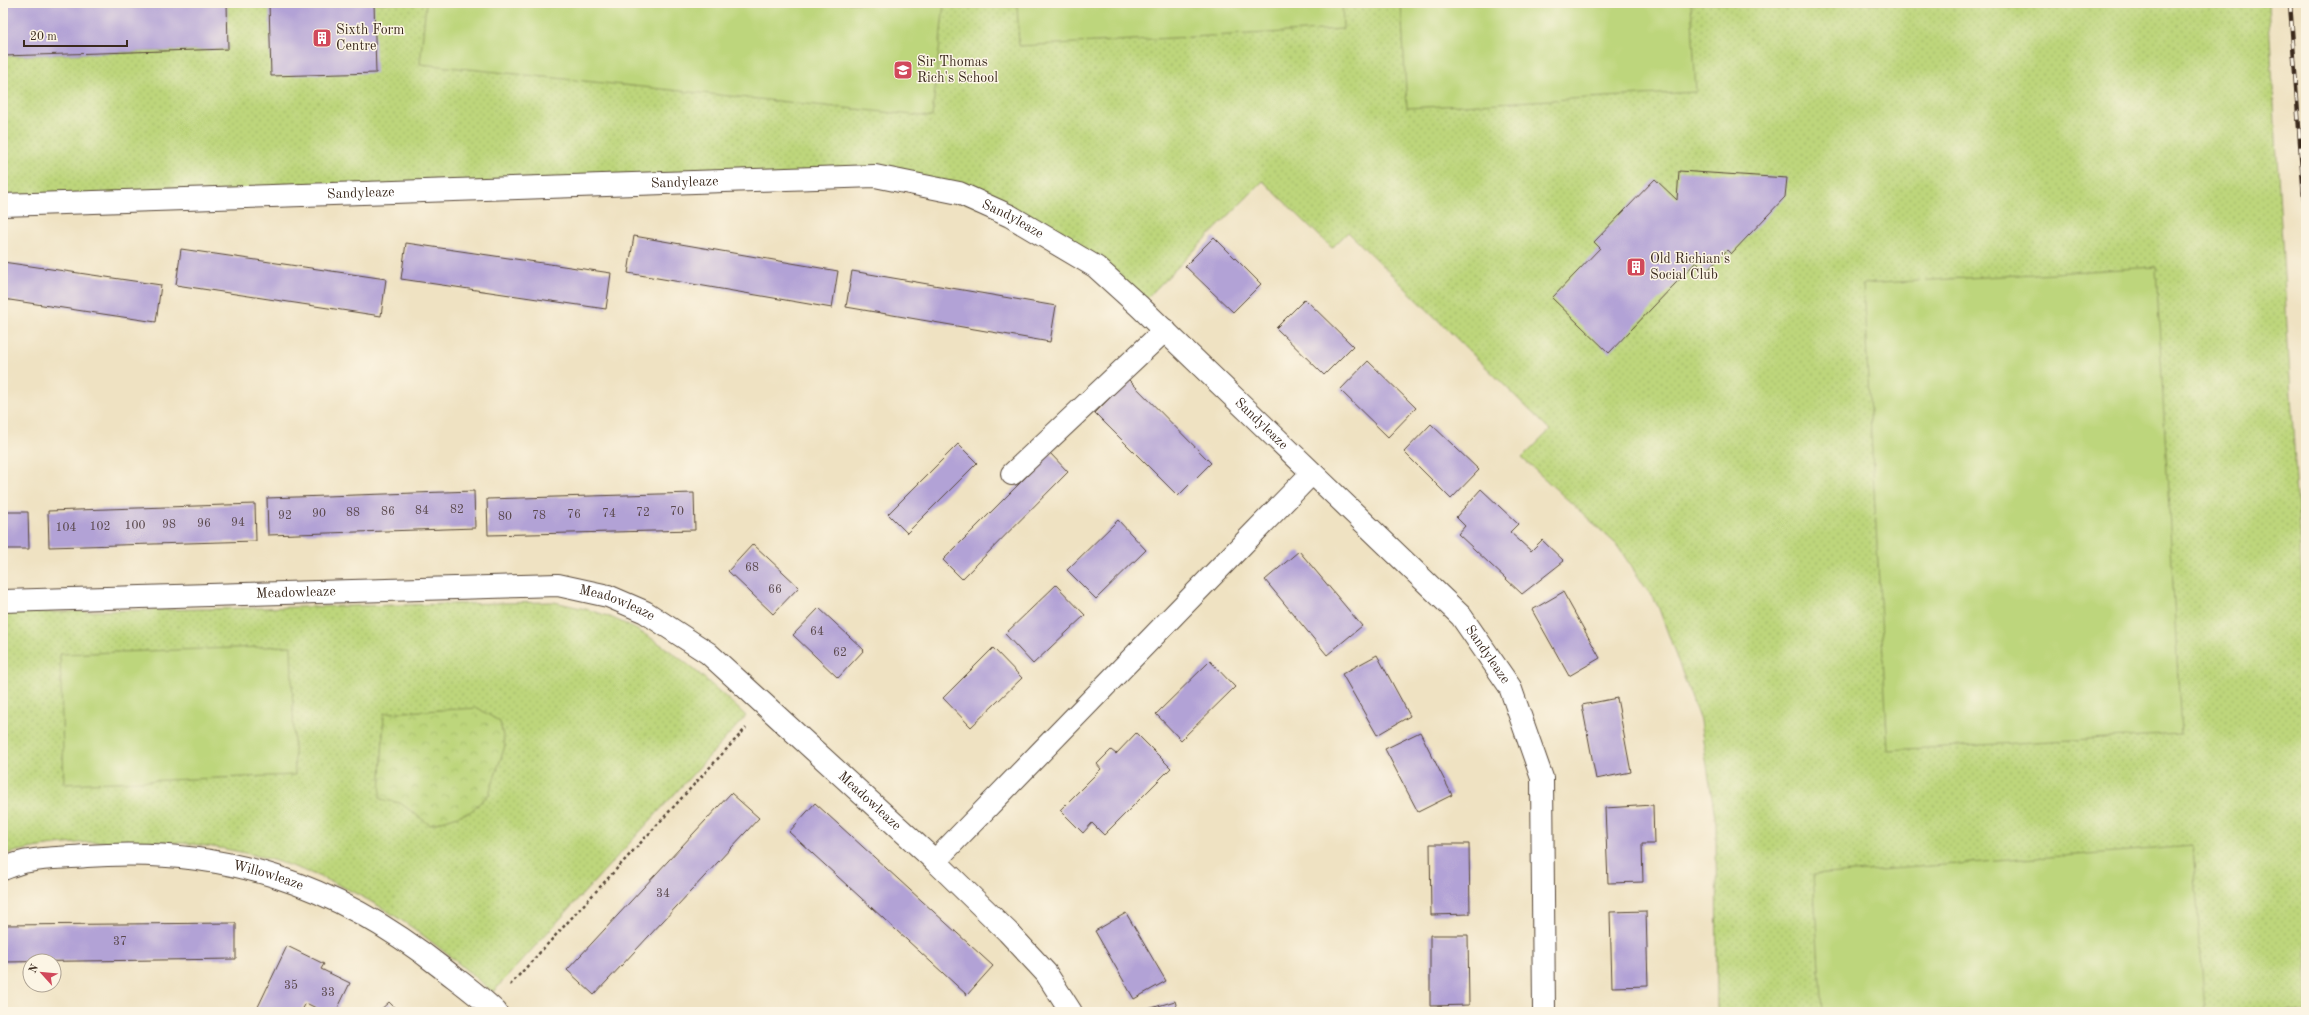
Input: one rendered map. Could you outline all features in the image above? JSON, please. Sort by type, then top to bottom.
[{"type":"street","name":"Sandyleaze","points":[[3,205],[875,176],[959,193],[1010,216],[1096,267],[1165,330],[1460,616],[1510,687],[1542,778],[1544,1012]]},
{"type":"street","points":[[1012,474],[1165,330]]},
{"type":"street","points":[[935,860],[1312,473]]},
{"type":"street","name":"Meadowleaze","points":[[3,601],[558,585],[608,596],[645,612],[708,653],[766,705],[935,860],[1008,932],[1046,973],[1071,1012]]},
{"type":"street","name":"Willowleaze","points":[[3,869],[28,861],[160,854],[229,863],[284,878],[350,906],[411,943],[494,1009]]},
{"type":"path","points":[[494,1009],[766,705]]},
{"type":"green space","points":[[227,3],[2268,3],[2306,650],[2306,1012],[1717,1012],[1716,823],[1700,721],[1658,606],[1616,544],[1522,458],[1550,430],[1348,232],[1332,248],[1263,181],[1139,306],[1010,216],[875,176],[3,205],[3,56],[228,49]]},
{"type":"green space","points":[[426,3],[944,3],[932,117],[420,64]]},
{"type":"green space","points":[[1017,3],[1342,3],[1343,29],[1019,46]]},
{"type":"green space","points":[[1401,3],[1691,3],[1696,92],[1407,108]]},
{"type":"green space","points":[[2156,267],[2181,734],[1888,750],[1863,284]]},
{"type":"green space","points":[[554,602],[605,615],[644,634],[680,658],[714,686],[746,716],[493,992],[420,933],[386,910],[351,891],[315,875],[278,862],[241,852],[202,845],[163,842],[122,841],[77,843],[32,848],[3,855],[3,613]]},
{"type":"green space","points":[[291,646],[295,775],[64,784],[60,654]]},
{"type":"green space","points":[[478,708],[500,722],[505,746],[489,794],[470,812],[430,825],[400,803],[380,799],[384,713]]},
{"type":"green space","points":[[2193,846],[2205,1012],[1822,1012],[1813,875]]},
{"type":"building","points":[[3,3],[227,3],[228,49],[3,56]]},
{"type":"building","name":"Sixth Form Centre","points":[[269,3],[374,3],[376,73],[271,76]]},
{"type":"building","name":"Old Richian's Social Club","points":[[1679,171],[1787,178],[1785,197],[1731,254],[1727,250],[1706,272],[1696,262],[1609,353],[1552,298],[1600,248],[1594,242],[1655,179],[1677,200]]},
{"type":"building","points":[[634,236],[838,271],[832,308],[628,273]]},
{"type":"building","points":[[1214,237],[1261,284],[1233,312],[1185,266]]},
{"type":"building","points":[[406,243],[611,273],[606,309],[401,279]]},
{"type":"building","points":[[181,249],[386,279],[381,316],[176,285]]},
{"type":"building","points":[[3,262],[161,285],[156,322],[3,299]]},
{"type":"building","points":[[852,271],[1056,306],[1050,342],[846,307]]},
{"type":"building","points":[[1305,299],[1353,346],[1324,375],[1276,328]]},
{"type":"building","points":[[1368,361],[1416,408],[1388,437],[1340,390]]},
{"type":"building","points":[[1128,379],[1211,463],[1178,496],[1095,413]]},
{"type":"building","points":[[1431,424],[1479,470],[1451,499],[1404,452]]},
{"type":"building","points":[[958,444],[977,463],[907,533],[888,514]]},
{"type":"building","points":[[1050,453],[1068,472],[962,579],[943,560]]},
{"type":"building","points":[[1481,489],[1518,524],[1510,532],[1531,551],[1542,540],[1564,561],[1522,594],[1458,534],[1465,526],[1456,517]]},
{"type":"building","points":[[474,491],[475,528],[268,535],[267,498]]},
{"type":"building","points":[[694,493],[695,530],[488,535],[487,499]]},
{"type":"building","points":[[255,504],[256,541],[49,547],[48,511]]},
{"type":"building","points":[[3,512],[28,512],[29,549],[3,549]]},
{"type":"building","points":[[1118,520],[1146,550],[1096,599],[1067,570]]},
{"type":"building","points":[[753,544],[799,587],[773,614],[728,571]]},
{"type":"building","points":[[1299,551],[1362,626],[1327,655],[1265,580]]},
{"type":"building","points":[[1056,585],[1085,615],[1033,664],[1005,634]]},
{"type":"building","points":[[1563,592],[1600,658],[1569,676],[1532,610]]},
{"type":"building","points":[[819,608],[864,650],[838,678],[793,635]]},
{"type":"building","points":[[993,648],[1022,678],[971,727],[943,698]]},
{"type":"building","points":[[1377,655],[1410,716],[1377,735],[1342,674]]},
{"type":"building","points":[[1210,661],[1235,687],[1181,740],[1156,714]]},
{"type":"building","points":[[1617,698],[1631,772],[1596,779],[1582,705]]},
{"type":"building","points":[[1420,732],[1452,795],[1418,812],[1385,749]]},
{"type":"building","points":[[1136,733],[1171,768],[1104,835],[1092,823],[1083,833],[1060,810],[1101,769],[1097,764],[1111,750],[1116,754]]},
{"type":"building","points":[[731,793],[759,818],[594,995],[567,970]]},
{"type":"building","points":[[815,803],[993,966],[967,995],[789,832]]},
{"type":"building","points":[[1653,805],[1654,844],[1642,844],[1643,882],[1608,883],[1605,808]]},
{"type":"building","points":[[1430,844],[1469,844],[1470,914],[1431,915]]},
{"type":"building","points":[[1646,911],[1648,986],[1612,987],[1610,912]]},
{"type":"building","points":[[1126,913],[1166,981],[1134,999],[1095,931]]},
{"type":"building","points":[[236,923],[236,959],[62,961],[62,953],[22,953],[22,962],[3,962],[3,925]]},
{"type":"building","points":[[1430,935],[1468,935],[1469,1005],[1430,1006]]},
{"type":"building","points":[[287,946],[324,964],[321,969],[350,983],[336,1012],[324,1012],[306,1003],[301,1012],[263,1012],[257,1009]]},
{"type":"building","points":[[1175,1001],[1178,1012],[1138,1012]]},
{"type":"building","points":[[389,1002],[399,1012],[378,1012]]},
{"type":"railway","points":[[2290,3],[2306,225]]},
{"type":"place","name":"Sixth Form Centre","points":[[322,38]]},
{"type":"place","name":"Sir Thomas Rich's School","points":[[903,70]]},
{"type":"place","name":"Old Richian's Social Club","points":[[1636,267]]}]
